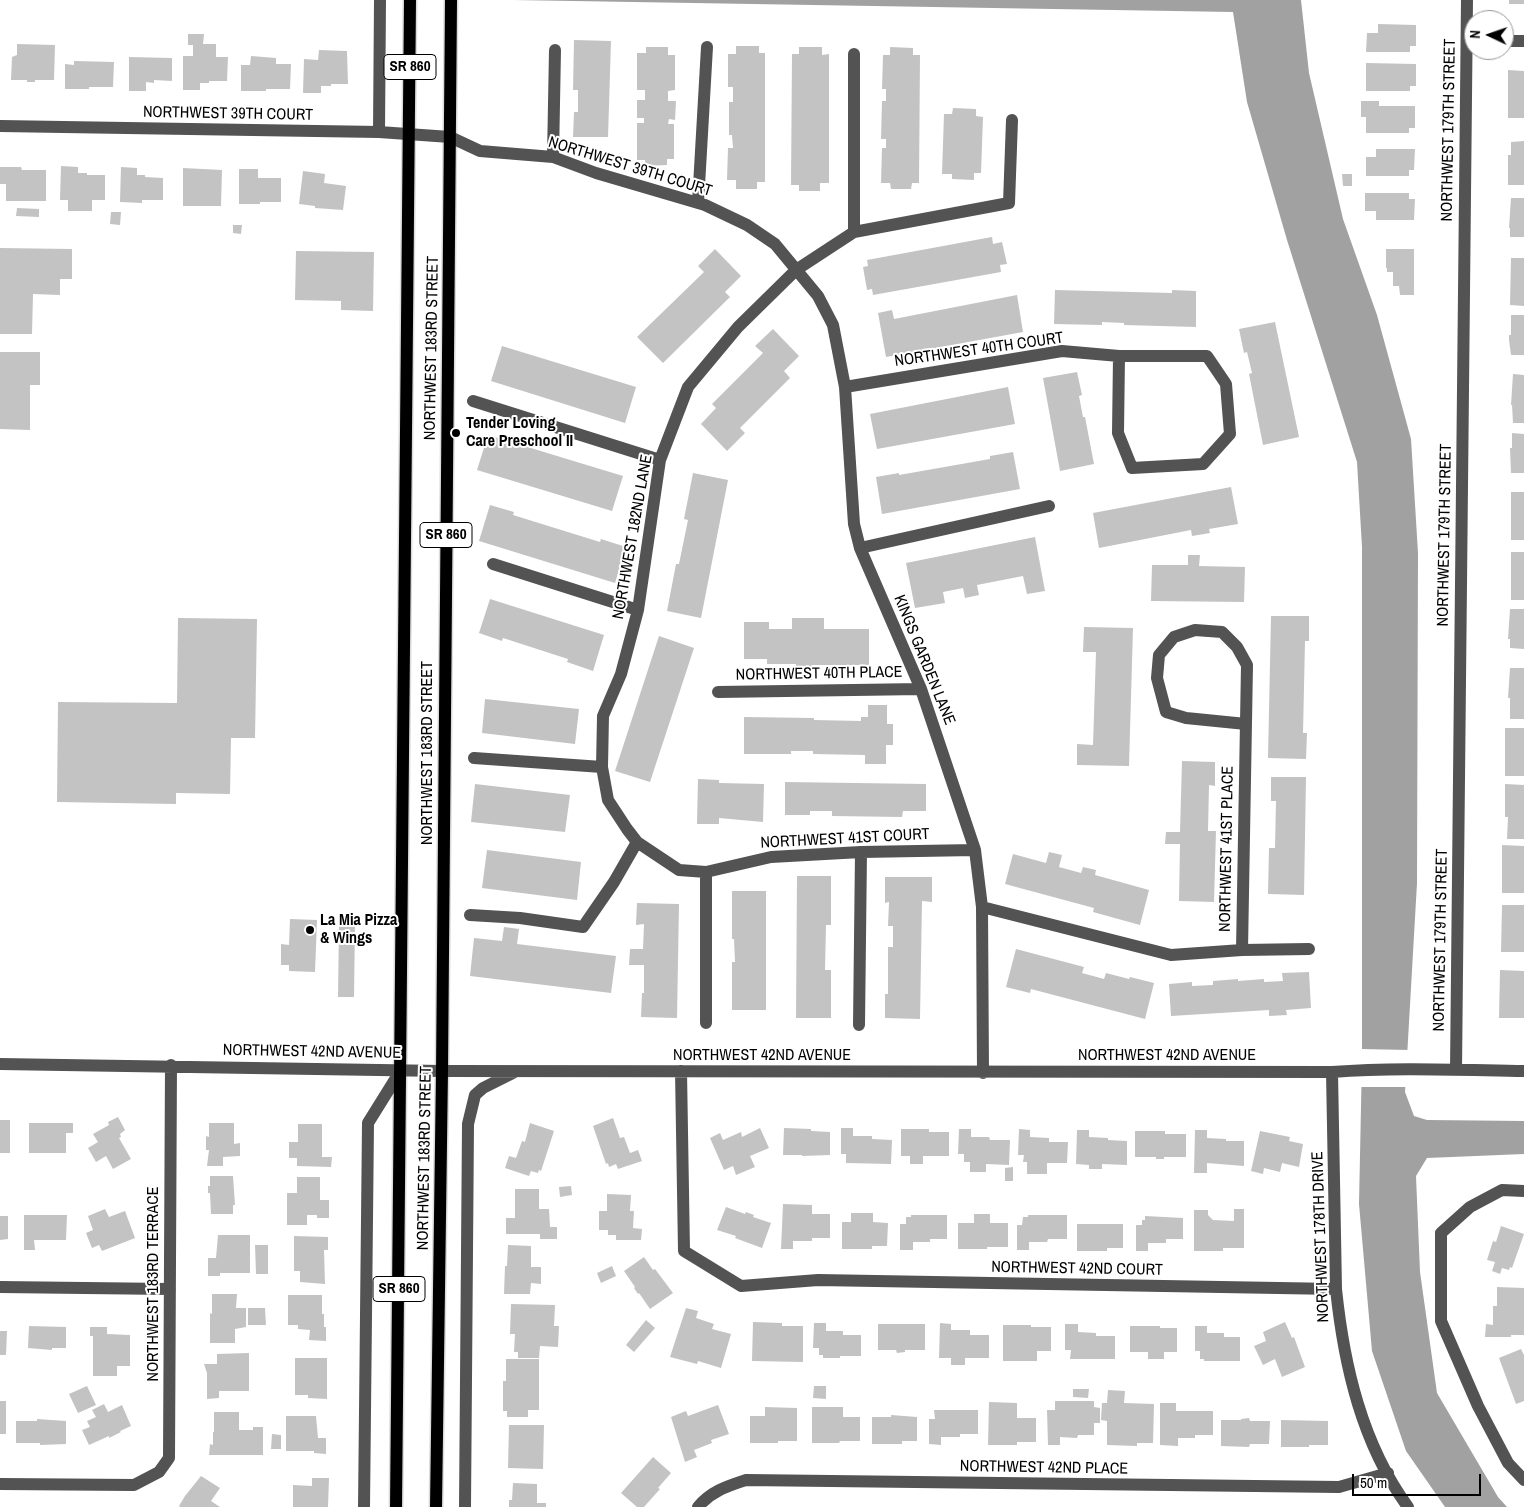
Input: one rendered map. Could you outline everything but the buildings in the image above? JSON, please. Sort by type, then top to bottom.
[{"type":"main road","name":"NORTHWEST 183RD STREET","points":[[396,1507],[410,0]]},
{"type":"main road","name":"NORTHWEST 183RD STREET","points":[[436,1507],[442,1070],[451,0]]},
{"type":"street","points":[[379,132],[380,0]]},
{"type":"street","points":[[698,203],[707,47]]},
{"type":"street","points":[[553,157],[555,50]]},
{"type":"street","points":[[854,54],[854,232]]},
{"type":"street","name":"NORTHWEST 179TH STREET","points":[[1456,1070],[1470,60]]},
{"type":"street","points":[[796,270],[854,232],[1009,203],[1012,120]]},
{"type":"street","name":"NORTHWEST 39TH COURT","points":[[0,126],[379,132],[450,137],[480,151],[553,157],[706,205],[747,225],[775,244],[796,270]]},
{"type":"street","name":"KINGS GARDEN LANE","points":[[796,270],[818,296],[833,325],[845,387],[854,524],[860,548],[921,689],[975,850],[982,907],[983,1073]]},
{"type":"street","name":"NORTHWEST 182ND LANE","points":[[637,842],[626,829],[608,800],[602,767],[603,716],[621,674],[638,610],[660,460],[688,387],[738,327],[796,270]]},
{"type":"street","name":"NORTHWEST 40TH COURT","points":[[845,387],[1062,351],[1119,356],[1207,356],[1226,384],[1230,434],[1203,464],[1132,468],[1118,433],[1119,356]]},
{"type":"street","points":[[473,401],[660,460]]},
{"type":"street","points":[[860,548],[1049,506]]},
{"type":"street","points":[[492,564],[638,610]]},
{"type":"street","name":"NORTHWEST 41ST PLACE","points":[[982,907],[1171,955],[1242,950],[1246,724],[1247,665],[1238,647],[1222,632],[1195,630],[1174,636],[1160,655],[1157,678],[1166,712],[1186,718],[1246,724]]},
{"type":"street","name":"NORTHWEST 40TH PLACE","points":[[718,692],[921,689]]},
{"type":"street","points":[[474,758],[602,767]]},
{"type":"street","points":[[470,915],[520,918],[583,927],[614,882],[637,842]]},
{"type":"street","name":"NORTHWEST 41ST COURT","points":[[637,842],[679,870],[706,872],[771,857],[861,852],[975,850]]},
{"type":"street","points":[[859,1025],[861,852]]},
{"type":"street","points":[[706,872],[706,1023]]},
{"type":"street","points":[[1242,950],[1309,949]]},
{"type":"street","name":"NORTHWEST 42ND AVENUE","points":[[0,1064],[681,1072],[1524,1071]]},
{"type":"street","name":"NORTHWEST 183RD TERRACE","points":[[0,1484],[134,1485],[159,1472],[169,1458],[171,1065]]},
{"type":"street","points":[[364,1507],[368,1123],[401,1070]]},
{"type":"street","points":[[465,1507],[468,1124],[475,1095],[483,1088],[518,1071]]},
{"type":"street","name":"NORTHWEST 42ND COURT","points":[[681,1072],[684,1251],[740,1286],[818,1280],[1336,1290]]},
{"type":"street","name":"NORTHWEST 178TH DRIVE","points":[[1332,1072],[1336,1290],[1347,1368],[1368,1432],[1398,1492],[1408,1507]]},
{"type":"street","points":[[1524,1191],[1502,1190],[1470,1207],[1441,1233],[1441,1321],[1478,1406],[1508,1463],[1524,1480]]},
{"type":"street","points":[[0,1287],[170,1290]]},
{"type":"street","name":"NORTHWEST 42ND PLACE","points":[[701,1504],[721,1488],[746,1480],[1339,1487],[1388,1473]]},
{"type":"shaded area","points":[[513,0],[1301,0],[1309,73],[1343,219],[1377,315],[1411,439],[1418,553],[1417,883],[1405,1092],[1414,1116],[1427,1120],[1524,1121],[1524,1154],[1427,1158],[1416,1176],[1420,1272],[1437,1393],[1498,1497],[1507,1507],[1445,1507],[1406,1451],[1372,1351],[1359,1204],[1362,1058],[1362,547],[1357,462],[1287,240],[1247,102],[1233,12]]},
{"type":"pier","points":[[1360,1049],[1410,1050],[1408,1087],[1359,1087]]},
{"type":"place","name":"Tender Loving Care Preschool II","points":[[456,433]]},
{"type":"place","name":"La Mia Pizza & Wings","points":[[310,930]]}]
